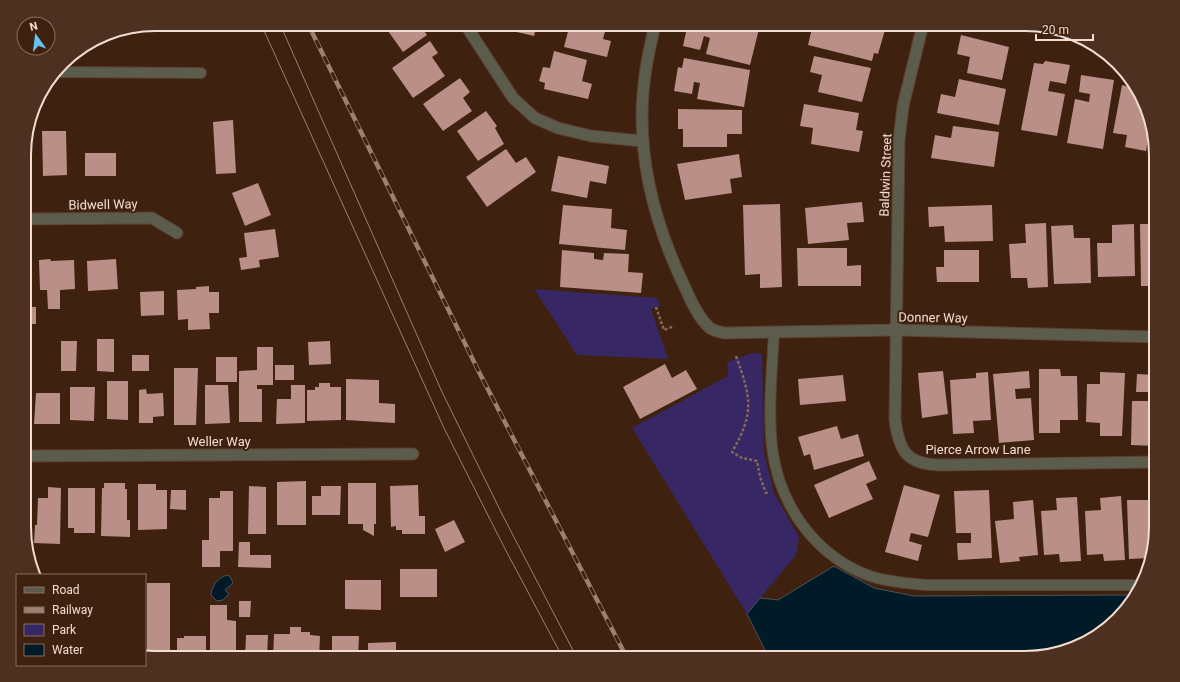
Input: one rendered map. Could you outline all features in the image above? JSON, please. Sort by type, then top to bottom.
[{"type":"street","points":[[470,31],[513,98],[535,118],[558,128],[591,136],[642,140],[642,108],[645,69],[653,31]]},
{"type":"street","name":"Baldwin Street","points":[[896,330],[899,140],[903,106],[921,31]]},
{"type":"street","name":"Donner Way","points":[[642,140],[648,179],[656,212],[671,257],[694,305],[711,329],[725,333],[896,330],[1149,337]]},
{"type":"street","name":"Bidwell Way","points":[[31,219],[152,218],[177,233]]},
{"type":"street","name":"Pierce Arrow Lane","points":[[896,330],[895,420],[897,434],[904,452],[921,464],[1149,462]]},
{"type":"street","name":"Weller Way","points":[[31,456],[413,454]]},
{"type":"lane","points":[[63,72],[201,72]]},
{"type":"lane","points":[[774,332],[771,411],[772,447],[780,482],[790,507],[813,540],[831,555],[853,569],[891,582],[924,585],[1134,585]]},
{"type":"path","points":[[656,307],[664,330],[674,326]]},
{"type":"path","points":[[736,356],[747,388],[749,403],[744,431],[732,452],[742,458],[757,461],[760,477],[766,493],[773,491]]},
{"type":"green space","points":[[534,289],[657,298],[660,306],[651,309],[668,359],[577,355]]},
{"type":"green space","points":[[752,353],[762,354],[764,453],[774,493],[799,537],[796,555],[747,614],[632,428],[728,376],[727,362]]},
{"type":"water","points":[[834,566],[874,588],[914,596],[1128,595],[1113,615],[1087,634],[1072,642],[1057,647],[1033,651],[766,651],[747,614],[760,598],[778,600]]},
{"type":"water","points":[[228,575],[233,583],[225,590],[229,594],[223,600],[217,601],[211,595],[213,588],[218,580]]},
{"type":"building","points":[[388,31],[424,31],[427,35],[403,52]]},
{"type":"building","points":[[512,31],[535,31],[534,36]]},
{"type":"building","points":[[568,31],[605,31],[603,39],[611,41],[607,57],[564,47]]},
{"type":"building","points":[[758,31],[750,65],[706,54],[710,38],[704,36],[700,50],[683,46],[686,32],[684,32]]},
{"type":"building","points":[[811,31],[885,31],[878,54],[874,53],[872,61],[808,45]]},
{"type":"building","points":[[961,35],[1009,47],[1002,80],[967,73],[970,57],[957,54]]},
{"type":"building","points":[[430,41],[438,53],[432,57],[445,76],[413,98],[392,68]]},
{"type":"building","points":[[554,51],[587,60],[582,81],[592,84],[588,99],[544,89],[545,83],[539,81],[543,67],[550,68]]},
{"type":"building","points":[[814,56],[871,68],[862,102],[818,92],[822,75],[810,72]]},
{"type":"building","points":[[684,58],[750,70],[744,107],[697,99],[700,83],[694,82],[692,94],[674,91],[678,67],[682,68]]},
{"type":"building","points":[[1045,61],[1070,65],[1066,84],[1050,81],[1048,91],[1065,94],[1057,136],[1021,130],[1034,63],[1043,64]]},
{"type":"building","points":[[1081,75],[1114,80],[1103,149],[1067,143],[1075,99],[1089,102],[1090,94],[1079,92]]},
{"type":"building","points":[[460,78],[470,92],[463,98],[472,111],[443,131],[423,104]]},
{"type":"building","points":[[959,79],[1006,89],[999,125],[937,113],[941,94],[955,97]]},
{"type":"building","points":[[1122,85],[1127,86],[1140,108],[1147,131],[1148,140],[1146,151],[1125,147],[1127,135],[1113,133]]},
{"type":"building","points":[[804,104],[859,113],[856,130],[863,131],[859,152],[811,144],[813,128],[800,126]]},
{"type":"building","points":[[678,109],[742,110],[742,134],[727,134],[727,147],[683,147],[683,129],[678,129]]},
{"type":"building","points":[[486,111],[497,126],[495,128],[504,144],[478,161],[457,131]]},
{"type":"building","points":[[233,120],[236,173],[216,174],[213,122]]},
{"type":"building","points":[[953,126],[999,132],[994,167],[931,158],[935,135],[951,138]]},
{"type":"building","points":[[42,131],[66,131],[67,175],[43,176]]},
{"type":"building","points":[[32,146],[32,146],[31,179]]},
{"type":"building","points":[[506,149],[516,163],[526,157],[536,172],[487,207],[466,177]]},
{"type":"building","points":[[85,153],[116,153],[116,176],[85,176]]},
{"type":"building","points":[[739,154],[742,177],[730,179],[732,193],[685,200],[677,164]]},
{"type":"building","points":[[558,156],[609,166],[606,184],[590,181],[587,198],[551,191]]},
{"type":"building","points":[[258,183],[271,215],[245,226],[232,193]]},
{"type":"building","points":[[862,202],[864,222],[847,223],[849,240],[808,244],[805,208]]},
{"type":"building","points":[[780,204],[782,287],[760,288],[760,274],[745,275],[743,205]]},
{"type":"building","points":[[563,205],[612,209],[611,228],[627,230],[625,250],[559,244]]},
{"type":"building","points":[[992,205],[993,241],[945,242],[944,226],[929,227],[928,207]]},
{"type":"building","points":[[1046,223],[1048,287],[1028,288],[1027,278],[1011,278],[1009,244],[1026,243],[1025,224]]},
{"type":"building","points":[[1134,224],[1135,276],[1098,277],[1097,243],[1112,243],[1112,225]]},
{"type":"building","points":[[1140,224],[1149,224],[1149,286],[1141,286]]},
{"type":"building","points":[[1073,225],[1074,238],[1090,238],[1091,283],[1054,284],[1051,226]]},
{"type":"building","points":[[275,229],[279,257],[259,260],[260,267],[241,270],[239,258],[247,257],[244,233]]},
{"type":"building","points":[[797,248],[847,248],[847,266],[861,265],[861,286],[798,286]]},
{"type":"building","points":[[562,250],[594,253],[594,259],[603,260],[604,253],[629,254],[628,272],[643,273],[641,293],[560,287]]},
{"type":"building","points":[[944,250],[979,250],[979,282],[937,282],[936,267],[944,267]]},
{"type":"building","points":[[50,259],[51,261],[74,260],[75,289],[60,290],[60,309],[48,309],[47,290],[40,290],[39,260]]},
{"type":"building","points":[[116,259],[118,289],[88,291],[87,261]]},
{"type":"building","points":[[209,286],[209,292],[219,292],[219,313],[209,313],[210,329],[188,330],[188,319],[178,320],[177,290],[196,289],[196,287]]},
{"type":"building","points":[[164,291],[164,315],[141,316],[140,292]]},
{"type":"building","points":[[31,307],[36,307],[36,324],[31,324]]},
{"type":"building","points":[[97,339],[114,339],[114,372],[97,371]]},
{"type":"building","points":[[61,341],[77,341],[76,371],[61,371]]},
{"type":"building","points":[[330,341],[331,364],[309,365],[308,342]]},
{"type":"building","points":[[257,347],[273,347],[273,385],[257,385],[257,389],[262,389],[262,422],[239,422],[239,371],[257,370]]},
{"type":"building","points":[[132,355],[149,355],[149,371],[132,371]]},
{"type":"building","points":[[216,357],[237,357],[237,382],[216,382]]},
{"type":"building","points":[[665,364],[672,378],[686,370],[697,389],[640,419],[623,387]]},
{"type":"building","points":[[275,365],[294,365],[294,380],[275,380]]},
{"type":"building","points":[[174,368],[198,368],[196,425],[174,425]]},
{"type":"building","points":[[1039,369],[1060,369],[1061,376],[1077,376],[1078,420],[1060,420],[1060,433],[1039,433]]},
{"type":"building","points":[[943,371],[948,414],[922,418],[918,373]]},
{"type":"building","points":[[1029,371],[1030,388],[1015,389],[1016,399],[1031,398],[1034,440],[999,443],[993,374]]},
{"type":"building","points":[[988,372],[991,420],[973,421],[974,433],[953,434],[950,380],[976,378],[976,373]]},
{"type":"building","points":[[1100,372],[1125,373],[1122,436],[1100,436],[1100,423],[1086,422],[1087,384],[1100,384]]},
{"type":"building","points":[[1137,374],[1149,375],[1149,392],[1136,392]]},
{"type":"building","points":[[843,375],[846,401],[800,405],[798,379]]},
{"type":"building","points":[[346,379],[379,380],[379,403],[395,404],[395,423],[346,420]]},
{"type":"building","points":[[107,381],[128,381],[128,420],[107,419]]},
{"type":"building","points":[[319,383],[330,383],[330,387],[341,387],[341,420],[307,421],[307,390],[315,390],[315,387],[319,387]]},
{"type":"building","points":[[205,385],[228,385],[230,423],[205,424]]},
{"type":"building","points":[[291,385],[305,385],[305,423],[276,424],[277,399],[291,399]]},
{"type":"building","points":[[70,387],[95,387],[94,421],[70,420]]},
{"type":"building","points":[[146,389],[147,394],[163,393],[164,416],[153,417],[153,423],[139,423],[139,390]]},
{"type":"building","points":[[36,393],[60,393],[60,424],[34,424]]},
{"type":"building","points":[[1132,401],[1149,401],[1149,446],[1131,445]]},
{"type":"building","points":[[837,426],[841,439],[858,434],[864,456],[814,470],[810,454],[804,456],[798,437]]},
{"type":"building","points":[[869,461],[877,479],[866,484],[873,499],[829,518],[814,485]]},
{"type":"building","points":[[306,481],[306,525],[277,525],[277,482]]},
{"type":"building","points":[[104,483],[125,483],[125,489],[127,489],[127,520],[130,520],[130,537],[101,536],[102,488],[104,488]]},
{"type":"building","points":[[348,483],[376,483],[376,524],[374,524],[374,536],[363,530],[363,524],[348,524]]},
{"type":"building","points":[[138,484],[156,484],[156,490],[167,490],[167,529],[138,530]]},
{"type":"building","points":[[418,485],[419,516],[425,516],[425,534],[402,534],[402,530],[396,530],[396,526],[391,527],[390,486]]},
{"type":"building","points":[[904,485],[940,495],[928,537],[911,533],[909,541],[922,545],[918,561],[885,552]]},
{"type":"building","points":[[249,486],[266,487],[266,534],[248,534]]},
{"type":"building","points":[[321,486],[341,486],[340,515],[312,515],[312,496],[321,496]]},
{"type":"building","points":[[48,487],[61,488],[60,544],[34,543],[35,525],[37,525],[38,498],[48,498]]},
{"type":"building","points":[[68,488],[95,488],[95,533],[74,533],[74,528],[68,528]]},
{"type":"building","points":[[171,490],[186,490],[186,510],[170,509]]},
{"type":"building","points":[[989,490],[992,558],[958,560],[957,543],[971,543],[971,533],[956,533],[954,491]]},
{"type":"building","points":[[220,491],[233,491],[233,551],[220,551],[220,567],[202,567],[202,540],[209,540],[209,498],[220,498]]},
{"type":"building","points":[[1121,496],[1125,560],[1104,561],[1103,554],[1087,555],[1085,511],[1101,510],[1100,498]]},
{"type":"building","points":[[1077,497],[1081,561],[1060,562],[1059,554],[1044,555],[1041,511],[1057,510],[1056,498]]},
{"type":"building","points":[[1033,500],[1038,555],[1019,557],[1020,561],[1000,563],[995,521],[1014,519],[1013,502]]},
{"type":"building","points":[[1127,500],[1149,500],[1149,535],[1145,558],[1129,559]]},
{"type":"building","points":[[454,520],[465,542],[445,552],[435,529]]},
{"type":"building","points":[[239,542],[250,542],[250,555],[271,555],[271,568],[238,567]]},
{"type":"building","points":[[400,569],[437,569],[437,597],[400,597]]},
{"type":"building","points":[[345,580],[381,580],[381,610],[345,609]]},
{"type":"building","points":[[147,583],[170,583],[170,651],[147,650]]},
{"type":"building","points":[[239,601],[251,601],[250,617],[239,617]]},
{"type":"building","points":[[210,605],[227,605],[227,620],[236,621],[236,651],[210,651]]},
{"type":"building","points":[[290,627],[301,627],[301,632],[310,632],[310,635],[320,636],[319,651],[273,651],[274,634],[290,634]]},
{"type":"building","points":[[246,635],[268,635],[267,651],[245,651]]},
{"type":"building","points":[[184,636],[206,636],[206,651],[177,651],[177,638],[184,638]]},
{"type":"building","points":[[332,636],[359,636],[358,651],[332,651]]},
{"type":"building","points":[[396,642],[396,651],[368,651],[368,643]]},
{"type":"tram line","points":[[264,31],[444,428],[503,545],[559,651]]},
{"type":"tram line","points":[[283,31],[442,392],[503,516],[573,651]]},
{"type":"railway","points":[[311,31],[479,372],[623,651]]}]
